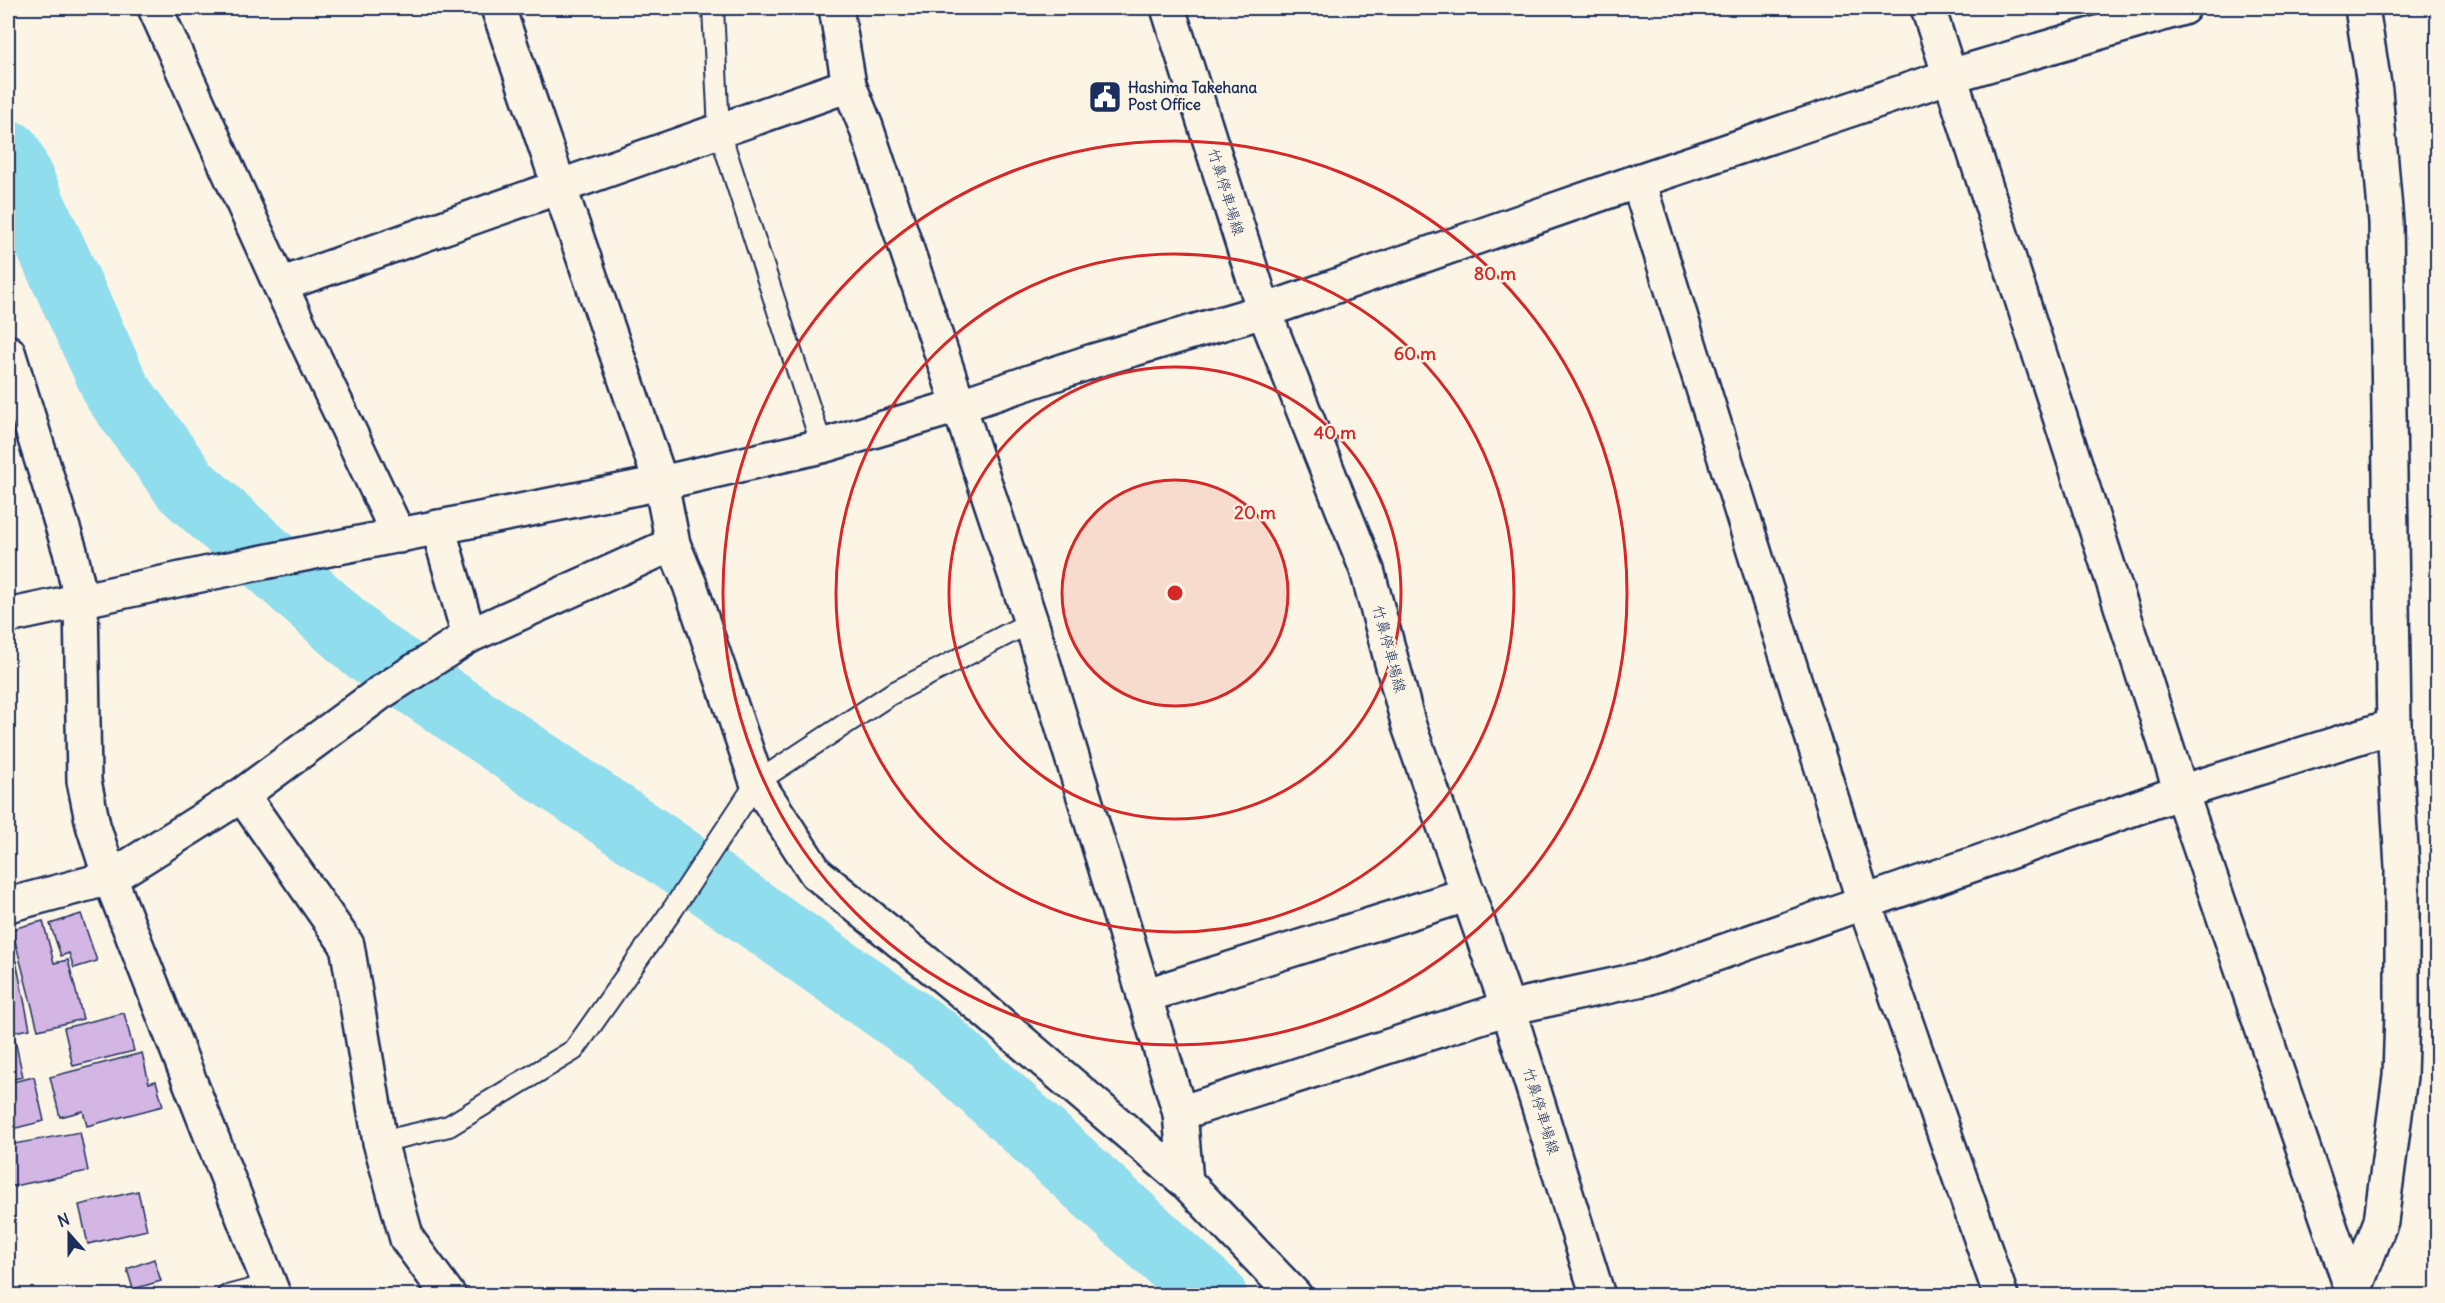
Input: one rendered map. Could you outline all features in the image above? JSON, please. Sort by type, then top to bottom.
[{"type":"street","points":[[155,8],[280,285],[399,536]]},
{"type":"street","points":[[498,8],[661,483],[673,544],[757,782],[816,873],[981,1008],[1186,1182],[1295,1296]]},
{"type":"street","points":[[836,8],[849,85],[866,127],[1031,622],[1180,1113],[1186,1182]]},
{"type":"street","name":"竹鼻停車場線","points":[[1168,8],[1264,311],[1367,570],[1409,726],[1508,1008],[1598,1296]]},
{"type":"street","points":[[1928,8],[2181,792],[2354,1295]]},
{"type":"street","points":[[8,616],[214,572],[661,483],[822,446],[958,406],[1093,361],[1264,311],[1950,76],[2183,8]]},
{"type":"street","points":[[2354,1295],[2381,1221],[2400,1076],[2402,867],[2394,726],[2386,222],[2375,91],[2362,8]]},
{"type":"street","points":[[280,285],[849,85]]},
{"type":"street","points":[[1638,181],[1864,902],[2001,1296]]},
{"type":"street","points":[[8,352],[70,551],[81,600],[84,781],[93,825],[110,878],[272,1290]]},
{"type":"street","points":[[438,527],[469,636]]},
{"type":"street","points":[[8,905],[110,878],[242,795],[380,693],[469,636],[673,544]]},
{"type":"street","points":[[1180,1113],[1508,1008],[1647,978],[2181,792],[2394,726]]},
{"type":"street","points":[[242,795],[347,945],[380,1142],[407,1239],[449,1296]]},
{"type":"street","points":[[1144,996],[1469,894]]},
{"type":"lane","points":[[713,8],[719,130],[822,446]]},
{"type":"lane","points":[[380,1142],[448,1126],[574,1050],[673,909],[757,782],[891,694],[1031,622]]},
{"type":"lane","points":[[227,1296],[272,1290]]},
{"type":"building","points":[[81,914],[97,961],[74,968],[69,953],[61,956],[50,924]]},
{"type":"building","points":[[43,921],[54,963],[68,960],[83,1019],[38,1030],[12,929]]},
{"type":"building","points":[[16,961],[30,1029],[8,1033],[8,963]]},
{"type":"building","points":[[124,1013],[134,1051],[73,1066],[64,1028]]},
{"type":"building","points":[[14,1035],[23,1077],[8,1080],[8,1037]]},
{"type":"building","points":[[142,1053],[149,1083],[156,1081],[163,1106],[87,1126],[83,1111],[60,1117],[50,1077]]},
{"type":"building","points":[[34,1077],[44,1121],[8,1130],[8,1083]]},
{"type":"building","points":[[80,1132],[88,1171],[9,1187],[8,1145]]},
{"type":"building","points":[[138,1191],[147,1230],[88,1244],[79,1205]]},
{"type":"building","points":[[154,1259],[161,1281],[133,1289],[127,1269]]},
{"type":"waterway","points":[[8,154],[117,391],[186,486],[366,648],[660,848],[934,1040],[1213,1296]]},
{"type":"place","name":"Hashima Takehana Post Office","points":[[1105,97]]}]
